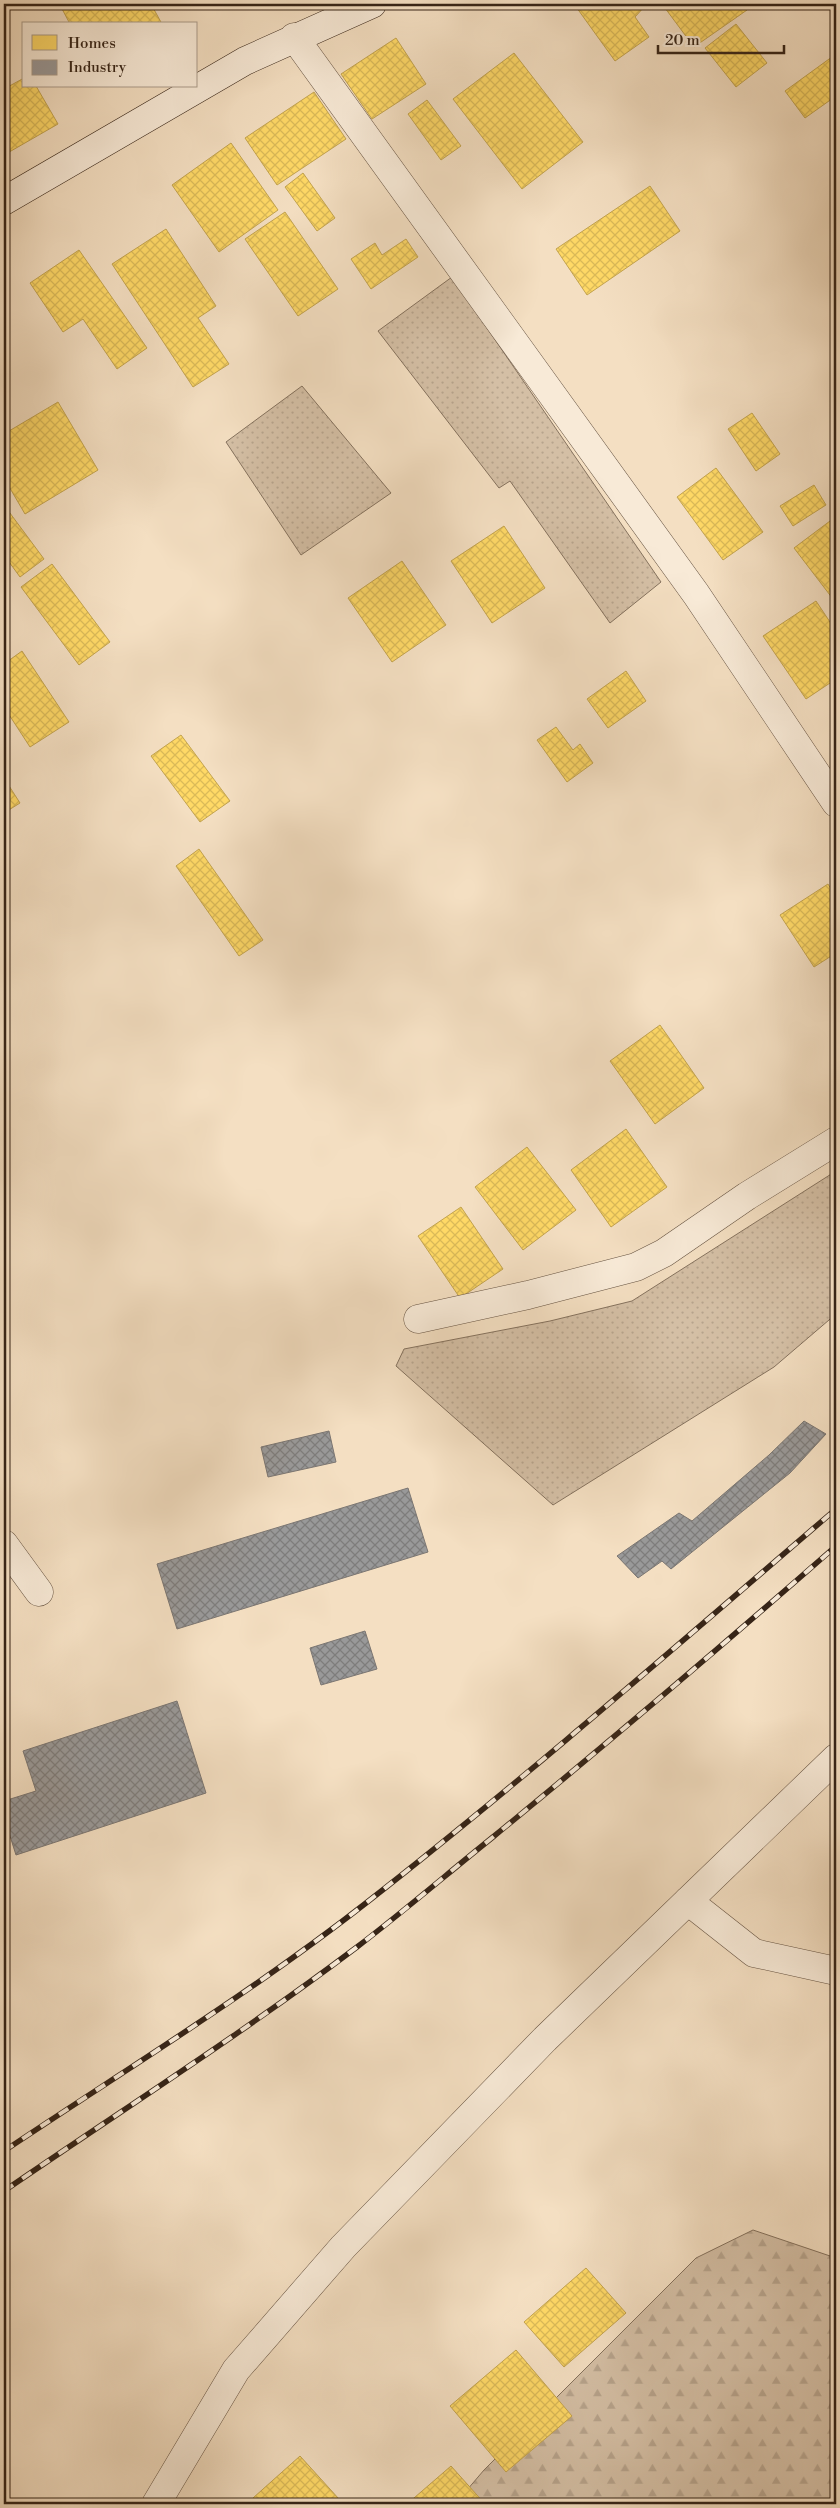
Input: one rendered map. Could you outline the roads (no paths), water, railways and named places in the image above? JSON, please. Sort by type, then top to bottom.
[{"type":"street","points":[[4,201],[245,61],[294,37],[372,4]]},
{"type":"street","points":[[294,37],[696,594],[836,802]]},
{"type":"street","points":[[418,1319],[528,1295],[636,1266],[664,1253],[747,1196],[836,1141]]},
{"type":"street","points":[[4,1544],[39,1592]]},
{"type":"street","points":[[156,2504],[236,2370],[343,2247],[545,2039],[836,1758]]},
{"type":"street","points":[[688,1901],[754,1953],[836,1971]]},
{"type":"railway","points":[[4,2151],[233,2000],[366,1903],[545,1758],[836,1509]]},
{"type":"railway","points":[[4,2191],[226,2041],[374,1934],[623,1729],[836,1546]]}]
